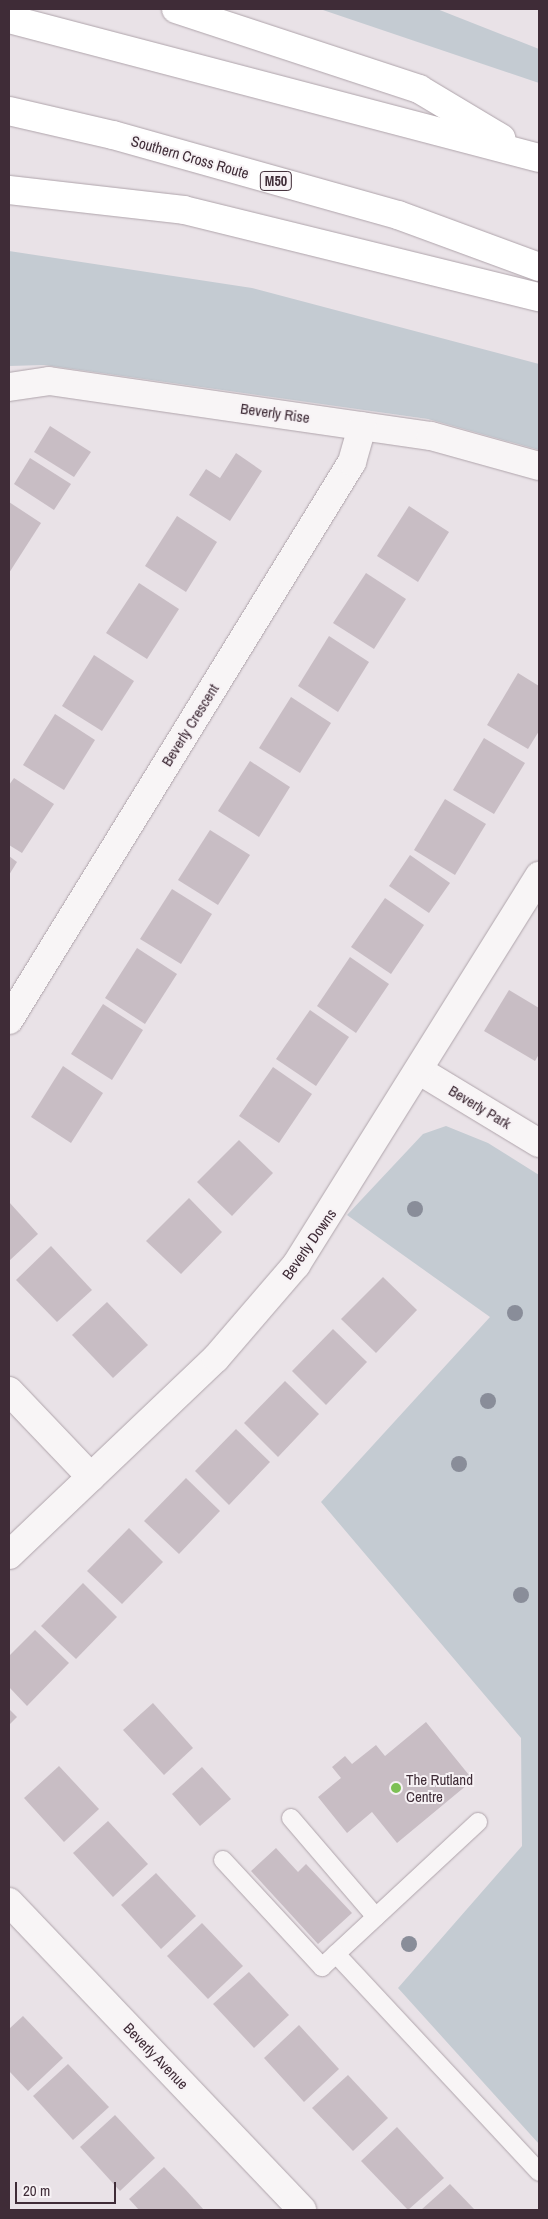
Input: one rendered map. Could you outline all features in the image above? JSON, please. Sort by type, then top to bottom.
[{"type":"highway","points":[[176,9],[419,89],[534,156]]},
{"type":"highway","points":[[9,19],[534,156]]},
{"type":"highway","name":"Southern Cross Route","points":[[9,111],[112,135],[398,215],[539,267]]},
{"type":"highway","points":[[9,190],[184,210],[539,298]]},
{"type":"street","name":"Beverly Rise","points":[[9,387],[49,381],[431,436],[539,466]]},
{"type":"street","name":"Beverly Crescent","points":[[9,1020],[352,462],[362,426]]},
{"type":"street","name":"Beverly Downs","points":[[9,1555],[261,1309],[326,1222],[539,876]]},
{"type":"street","name":"Beverly Park","points":[[420,1072],[539,1143]]},
{"type":"street","points":[[9,1392],[91,1477]]},
{"type":"street","name":"Beverly Avenue","points":[[9,1902],[302,2210]]},
{"type":"lane","points":[[291,1818],[376,1917]]},
{"type":"lane","points":[[223,1860],[322,1967],[478,1822]]},
{"type":"lane","points":[[336,1954],[539,2172]]},
{"type":"shaded area","points":[[320,9],[437,9],[539,49],[539,83]]},
{"type":"shaded area","points":[[9,251],[252,288],[539,364],[539,450],[428,419],[44,365],[9,366]]},
{"type":"shaded area","points":[[446,1126],[488,1143],[539,1175],[539,2144],[398,1988],[522,1846],[521,1738],[321,1502],[490,1317],[347,1215],[423,1134]]},
{"type":"building","points":[[50,426],[91,452],[74,477],[34,452]]},
{"type":"building","points":[[236,453],[262,471],[230,521],[189,495],[206,469],[220,478]]},
{"type":"building","points":[[30,458],[71,484],[54,510],[14,484]]},
{"type":"building","points":[[9,502],[41,523],[9,573]]},
{"type":"building","points":[[409,506],[449,532],[418,582],[377,556]]},
{"type":"building","points":[[177,516],[217,542],[186,592],[145,566]]},
{"type":"building","points":[[366,573],[406,599],[374,649],[333,623]]},
{"type":"building","points":[[139,583],[179,609],[147,659],[106,633]]},
{"type":"building","points":[[329,636],[369,662],[338,712],[298,686]]},
{"type":"building","points":[[94,655],[134,681],[102,731],[62,706]]},
{"type":"building","points":[[518,673],[539,686],[539,731],[528,749],[487,725]]},
{"type":"building","points":[[291,697],[331,723],[300,773],[259,748]]},
{"type":"building","points":[[55,714],[95,740],[64,790],[23,765]]},
{"type":"building","points":[[484,738],[525,763],[494,814],[453,790]]},
{"type":"building","points":[[250,761],[290,787],[259,837],[218,811]]},
{"type":"building","points":[[14,778],[54,804],[22,853],[9,845],[9,785]]},
{"type":"building","points":[[445,799],[486,824],[455,875],[414,850]]},
{"type":"building","points":[[210,830],[250,855],[218,905],[178,880]]},
{"type":"building","points":[[410,855],[450,883],[429,913],[389,886]]},
{"type":"building","points":[[9,856],[17,862],[9,875]]},
{"type":"building","points":[[172,889],[212,914],[181,964],[140,939]]},
{"type":"building","points":[[385,898],[424,925],[391,974],[351,947]]},
{"type":"building","points":[[137,948],[177,974],[145,1024],[105,998]]},
{"type":"building","points":[[350,957],[389,984],[356,1033],[317,1006]]},
{"type":"building","points":[[509,990],[539,1008],[539,1054],[535,1061],[484,1031]]},
{"type":"building","points":[[103,1004],[143,1030],[112,1080],[71,1054]]},
{"type":"building","points":[[310,1010],[349,1037],[316,1086],[276,1059]]},
{"type":"building","points":[[63,1066],[103,1093],[71,1143],[31,1117]]},
{"type":"building","points":[[273,1067],[312,1094],[279,1143],[239,1116]]},
{"type":"building","points":[[239,1140],[273,1173],[232,1216],[197,1182]]},
{"type":"building","points":[[189,1198],[222,1232],[181,1274],[146,1241]]},
{"type":"building","points":[[9,1202],[38,1234],[9,1261]]},
{"type":"building","points":[[51,1246],[92,1290],[57,1322],[16,1280]]},
{"type":"building","points":[[383,1277],[417,1310],[376,1353],[341,1319]]},
{"type":"building","points":[[107,1302],[148,1345],[113,1378],[72,1335]]},
{"type":"building","points":[[333,1329],[367,1362],[326,1405],[292,1371]]},
{"type":"building","points":[[285,1381],[319,1414],[278,1457],[244,1423]]},
{"type":"building","points":[[236,1429],[270,1462],[229,1505],[195,1471]]},
{"type":"building","points":[[186,1478],[220,1511],[179,1554],[144,1521]]},
{"type":"building","points":[[129,1528],[163,1562],[122,1604],[87,1571]]},
{"type":"building","points":[[83,1583],[117,1617],[76,1659],[41,1626]]},
{"type":"building","points":[[35,1630],[69,1663],[27,1706],[9,1687],[9,1656]]},
{"type":"building","points":[[153,1703],[193,1748],[164,1775],[123,1730]]},
{"type":"building","points":[[9,1709],[17,1717],[9,1725]]},
{"type":"building","name":"The Rutland Centre","points":[[426,1722],[473,1780],[397,1843],[372,1812],[347,1833],[318,1797],[341,1778],[332,1767],[345,1756],[352,1764],[376,1745],[385,1756]]},
{"type":"building","points":[[59,1766],[99,1809],[64,1842],[24,1798]]},
{"type":"building","points":[[202,1767],[231,1799],[200,1826],[172,1794]]},
{"type":"building","points":[[108,1821],[148,1864],[113,1897],[73,1853]]},
{"type":"building","points":[[276,1848],[298,1872],[306,1864],[352,1913],[318,1944],[251,1871]]},
{"type":"building","points":[[156,1873],[196,1916],[161,1949],[121,1905]]},
{"type":"building","points":[[202,1923],[243,1966],[208,1999],[167,1956]]},
{"type":"building","points":[[249,1972],[289,2015],[254,2048],[213,2004]]},
{"type":"building","points":[[23,2016],[63,2058],[28,2091],[9,2071],[9,2029]]},
{"type":"building","points":[[299,2025],[339,2069],[304,2102],[264,2058]]},
{"type":"building","points":[[68,2064],[109,2107],[73,2140],[33,2096]]},
{"type":"building","points":[[348,2075],[388,2118],[353,2151],[312,2108]]},
{"type":"building","points":[[115,2115],[155,2158],[120,2191],[80,2147]]},
{"type":"building","points":[[397,2127],[444,2178],[408,2210],[361,2161]]},
{"type":"building","points":[[164,2167],[204,2210],[139,2210],[129,2199]]},
{"type":"building","points":[[450,2184],[475,2210],[421,2210]]},
{"type":"place","name":"The Rutland Centre","points":[[396,1788]]}]
